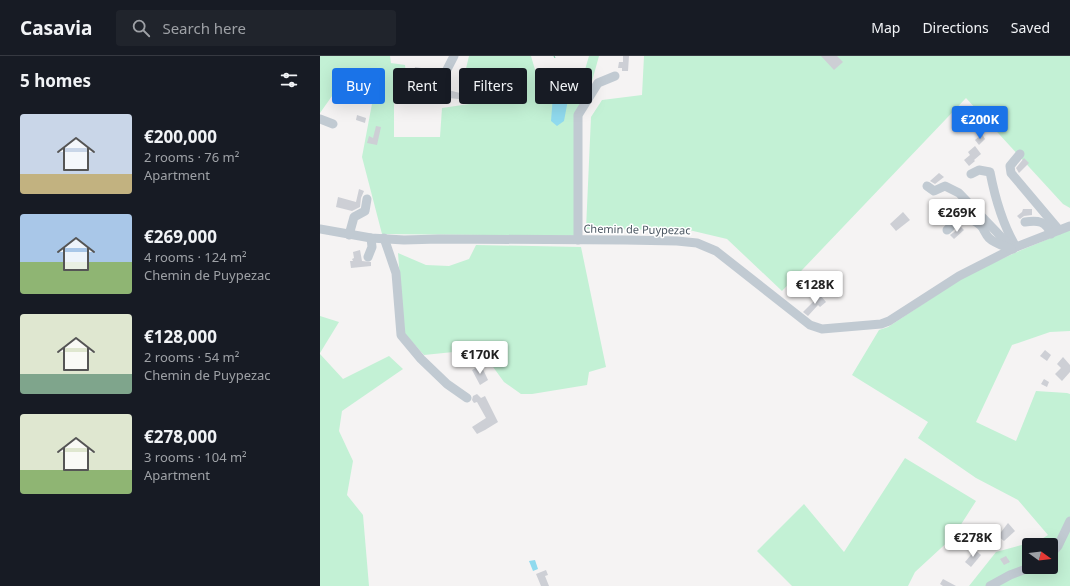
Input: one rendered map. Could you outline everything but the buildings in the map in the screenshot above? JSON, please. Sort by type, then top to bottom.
[{"type":"street","points":[[448,68],[454,56]]},
{"type":"street","points":[[578,240],[578,115],[598,82],[615,76]]},
{"type":"street","points":[[320,119],[332,124]]},
{"type":"street","points":[[1020,154],[1010,166],[1011,173],[1055,232]]},
{"type":"street","points":[[971,174],[980,170],[990,172],[1001,214],[1014,248]]},
{"type":"street","points":[[926,186],[934,190],[945,186],[959,193],[1014,248]]},
{"type":"street","points":[[350,235],[354,217],[365,211],[368,200]]},
{"type":"street","points":[[947,230],[958,221],[966,218],[971,219],[980,225],[990,239],[1014,248]]},
{"type":"street","points":[[1026,222],[1043,222],[1049,229],[1055,232]]},
{"type":"street","name":"Chemin de Puypezac","points":[[320,229],[371,238],[404,240],[677,240],[696,243],[716,251],[810,325],[822,329],[881,324],[889,321],[958,276],[1014,248],[1070,226]]},
{"type":"street","points":[[368,257],[372,247],[371,238]]},
{"type":"street","points":[[384,238],[396,273],[401,335],[421,359],[447,384],[467,398]]},
{"type":"street","points":[[1058,546],[1070,521]]},
{"type":"street","points":[[990,586],[1010,574],[1022,570]]},
{"type":"green space","points":[[320,56],[390,56],[391,63],[405,65],[405,68],[393,68],[394,137],[440,137],[442,108],[469,104],[527,104],[527,68],[466,68],[469,56],[531,56],[535,70],[535,104],[586,104],[582,117],[579,236],[382,234],[362,157],[372,104],[385,104],[385,68],[332,68],[332,96],[320,113]]},
{"type":"green space","points":[[589,56],[599,56],[592,81],[592,68],[586,68]]},
{"type":"green space","points":[[644,56],[1070,56],[1070,208],[1063,204],[966,98],[782,291],[727,239],[689,230],[586,229],[591,117],[602,100],[642,95]]},
{"type":"green space","points":[[1070,230],[1070,331],[1050,332],[1012,345],[976,422],[1016,441],[1036,391],[1070,394],[1070,586],[969,586],[996,552],[1022,545],[1022,574],[1058,574],[1058,538],[1043,538],[1048,535],[1018,500],[976,478],[918,438],[928,422],[852,375],[879,330],[888,327],[967,275]]},
{"type":"green space","points":[[476,245],[581,247],[606,367],[589,372],[587,385],[532,394],[521,394],[504,382],[488,360],[483,349],[424,355],[404,333],[398,253],[426,265],[449,266],[469,259]]},
{"type":"green space","points":[[320,316],[339,322],[320,353]]},
{"type":"green space","points":[[320,354],[343,379],[389,356],[403,369],[342,411],[339,431],[353,461],[347,495],[363,515],[369,586],[320,586]]},
{"type":"green space","points":[[905,458],[976,501],[953,537],[915,572],[908,586],[792,586],[757,551],[804,504],[844,552]]},
{"type":"water","points":[[552,104],[567,104],[564,121],[557,126],[551,121]]},
{"type":"water","points":[[535,560],[538,569],[533,571],[529,561]]}]
